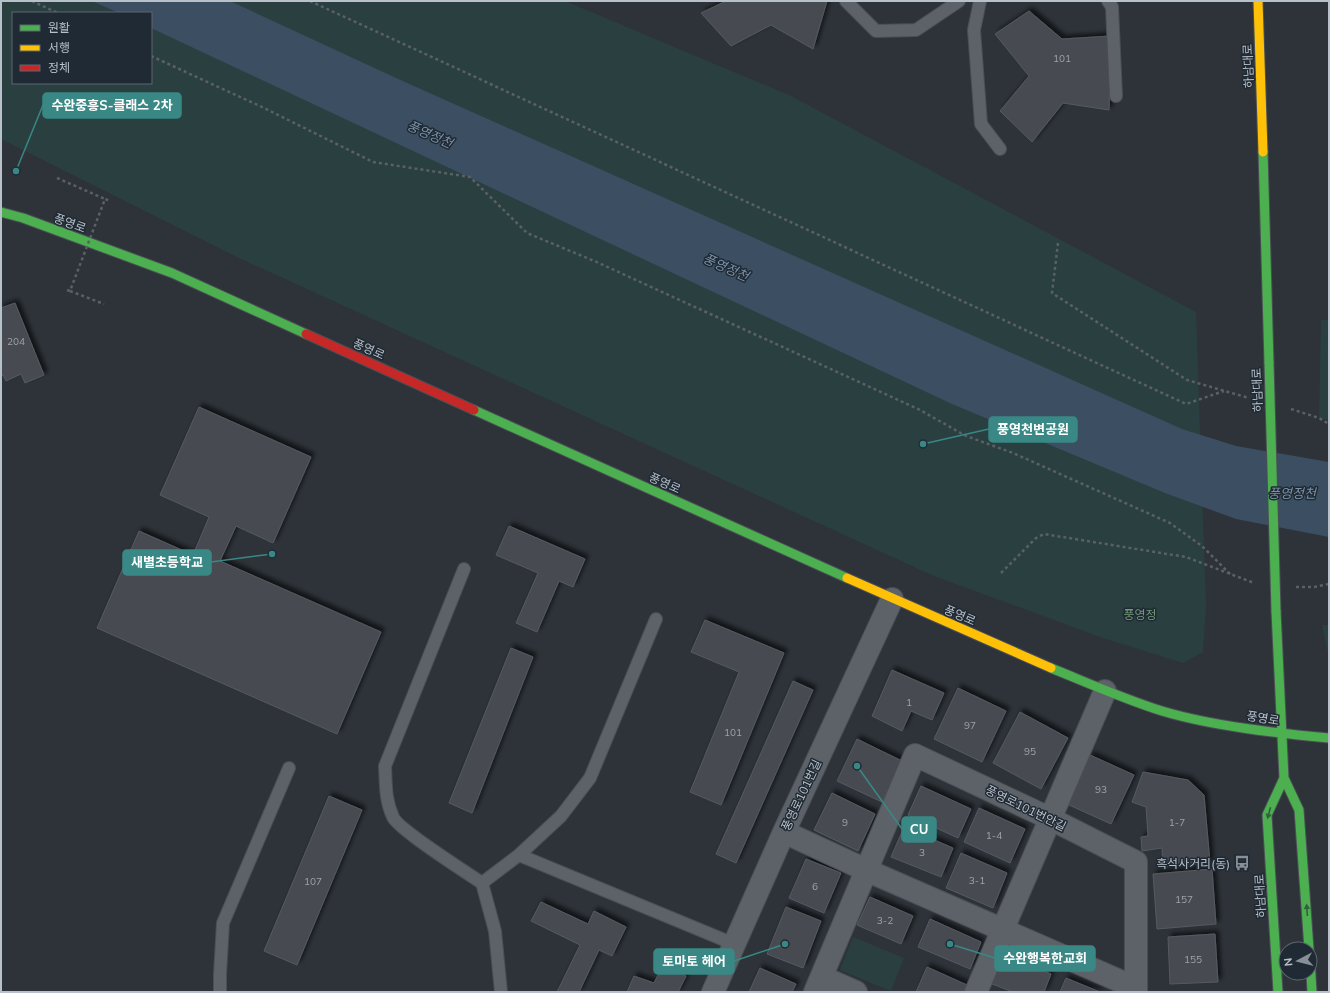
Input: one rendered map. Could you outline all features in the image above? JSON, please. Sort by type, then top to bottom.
[{"type":"main road","name":"하남대로","points":[[1258,1],[1276,611],[1284,778],[1299,810],[1308,941]]},
{"type":"main road","name":"풍영로","points":[[1,212],[23,218],[172,273],[892,599],[1105,691],[1163,711],[1214,722],[1282,734],[1329,738]]},
{"type":"main road","name":"하남대로","points":[[1278,992],[1267,815],[1284,778]]},
{"type":"main road","points":[[1311,981],[1312,992]]},
{"type":"street","name":"풍영로101번길","points":[[713,992],[784,832],[892,599]]},
{"type":"street","points":[[976,992],[1049,818],[1105,691]]},
{"type":"street","name":"풍영로101번안길","points":[[784,832],[866,870],[1002,929],[1136,990],[1136,862],[1049,818],[915,755],[866,870],[819,985],[856,992]]},
{"type":"lane","points":[[846,1],[876,30],[916,30],[959,1]]},
{"type":"lane","points":[[980,1],[974,30],[981,124],[1000,149]]},
{"type":"lane","points":[[1108,1],[1112,7],[1116,96]]},
{"type":"lane","points":[[464,569],[386,766],[386,796],[394,819],[420,840],[482,883],[495,931],[501,992]]},
{"type":"lane","points":[[482,883],[519,855],[561,816],[590,778],[656,619]]},
{"type":"lane","points":[[220,992],[223,923],[289,768]]},
{"type":"lane","points":[[519,855],[734,944]]},
{"type":"path","points":[[32,1],[56,12]]},
{"type":"path","points":[[310,1],[1186,404],[1224,391]]},
{"type":"path","points":[[152,56],[260,106],[373,162],[470,177],[527,233],[599,263],[920,410],[966,436],[1013,454],[1170,523],[1202,546],[1231,574]]},
{"type":"path","points":[[57,178],[110,201]]},
{"type":"path","points":[[104,304],[68,290],[105,199]]},
{"type":"path","points":[[1058,243],[1052,293],[1187,380],[1254,399]]},
{"type":"path","points":[[1290,409],[1320,418],[1329,424]]},
{"type":"path","points":[[1002,573],[1036,538],[1044,534],[1186,557],[1260,585]]},
{"type":"green space","name":"풍영정","points":[[1,1],[565,1],[791,96],[1196,312],[1206,607],[1203,652],[1183,663],[1103,638],[934,576],[237,257],[1,139]]},
{"type":"green space","points":[[1321,320],[1329,320],[1329,420],[1319,418]]},
{"type":"green space","points":[[1322,625],[1329,625],[1329,657]]},
{"type":"green space","points":[[853,937],[904,958],[891,991],[840,970]]},
{"type":"water","name":"풍영정천","points":[[92,1],[230,1],[396,78],[1182,429],[1236,446],[1329,462],[1329,537],[1236,519],[1165,493],[952,404],[152,28],[152,12],[117,12]]},
{"type":"building","points":[[726,1],[827,1],[813,49],[771,25],[731,46],[701,13]]},
{"type":"building","points":[[1029,11],[1062,39],[1111,36],[1109,110],[1063,103],[1032,142],[1000,111],[1029,76],[995,34]]},
{"type":"building","points":[[15,303],[44,375],[25,383],[21,374],[6,381],[3,375],[1,376],[1,308]]},
{"type":"building","points":[[199,407],[311,457],[273,543],[236,526],[220,561],[381,632],[337,734],[97,628],[139,531],[193,555],[209,517],[160,495]]},
{"type":"building","points":[[509,526],[585,559],[573,587],[559,581],[537,632],[516,623],[538,573],[496,555]]},
{"type":"building","points":[[705,620],[784,653],[721,805],[690,792],[739,672],[691,652]]},
{"type":"building","points":[[511,648],[533,657],[472,813],[449,803]]},
{"type":"building","points":[[892,670],[944,693],[932,720],[911,711],[902,731],[872,716]]},
{"type":"building","points":[[793,681],[813,690],[736,863],[716,854]]},
{"type":"building","points":[[958,688],[1006,711],[982,762],[934,739]]},
{"type":"building","points":[[1020,712],[1068,738],[1041,789],[993,763]]},
{"type":"building","points":[[857,739],[902,761],[882,802],[837,781]]},
{"type":"building","points":[[1090,755],[1134,775],[1111,824],[1067,804]]},
{"type":"building","points":[[1143,772],[1188,780],[1204,795],[1210,863],[1163,867],[1162,848],[1142,851],[1141,837],[1148,836],[1146,807],[1132,802]]},
{"type":"building","points":[[921,786],[971,809],[958,838],[908,815]]},
{"type":"building","points":[[832,793],[875,814],[858,851],[814,830]]},
{"type":"building","points":[[329,796],[362,810],[297,965],[264,951]]},
{"type":"building","points":[[979,808],[1025,829],[1010,863],[964,842]]},
{"type":"building","points":[[904,827],[953,848],[941,877],[891,857]]},
{"type":"building","points":[[961,853],[1007,873],[993,908],[946,888]]},
{"type":"building","points":[[806,859],[841,873],[824,913],[789,898]]},
{"type":"building","points":[[1212,869],[1216,924],[1157,929],[1153,874]]},
{"type":"building","points":[[870,897],[913,916],[901,944],[857,925]]},
{"type":"building","points":[[541,902],[588,924],[594,911],[626,927],[612,956],[599,950],[579,992],[557,992],[580,945],[531,921]]},
{"type":"building","points":[[786,907],[821,921],[803,968],[767,954]]},
{"type":"building","points":[[930,919],[981,942],[970,969],[918,947]]},
{"type":"building","points":[[1215,934],[1218,982],[1170,984],[1168,937]]},
{"type":"building","points":[[999,953],[1051,974],[1044,992],[1013,992],[987,982]]},
{"type":"building","points":[[663,965],[686,976],[678,992],[627,992],[634,976],[654,983]]},
{"type":"building","points":[[927,967],[967,985],[963,992],[916,992]]},
{"type":"building","points":[[760,968],[796,984],[792,992],[749,992]]},
{"type":"building","points":[[1066,978],[1100,992],[1060,992]]},
{"type":"traffic: fast","points":[[1263,152],[1269,363]]},
{"type":"traffic: fast","points":[[1,212],[23,218],[172,273],[306,334]]},
{"type":"traffic: fast","points":[[1269,363],[1276,611]]},
{"type":"traffic: fast","points":[[474,410],[847,578]]},
{"type":"traffic: fast","points":[[1276,611],[1284,778],[1299,810],[1308,941]]},
{"type":"traffic: fast","points":[[1051,668],[1106,691],[1162,711],[1181,716],[1223,725],[1329,738]]},
{"type":"traffic: fast","points":[[1278,992],[1267,815],[1284,778]]},
{"type":"traffic: fast","points":[[1311,981],[1312,992]]},
{"type":"traffic: slow","points":[[1258,1],[1263,152]]},
{"type":"traffic: slow","points":[[847,578],[1051,668]]},
{"type":"traffic: jam","points":[[306,334],[474,410]]},
{"type":"place","name":"수완중흥S-클래스 2차","points":[[16,171]]},
{"type":"place","name":"풍영천변공원","points":[[923,444]]},
{"type":"place","name":"새별초등학교","points":[[272,554]]},
{"type":"place","name":"CU","points":[[857,766]]},
{"type":"place","name":"흑석사거리(동)","points":[[1242,863]]},
{"type":"place","name":"토마토 헤어","points":[[785,944]]},
{"type":"place","name":"수완행복한교회","points":[[950,944]]}]
